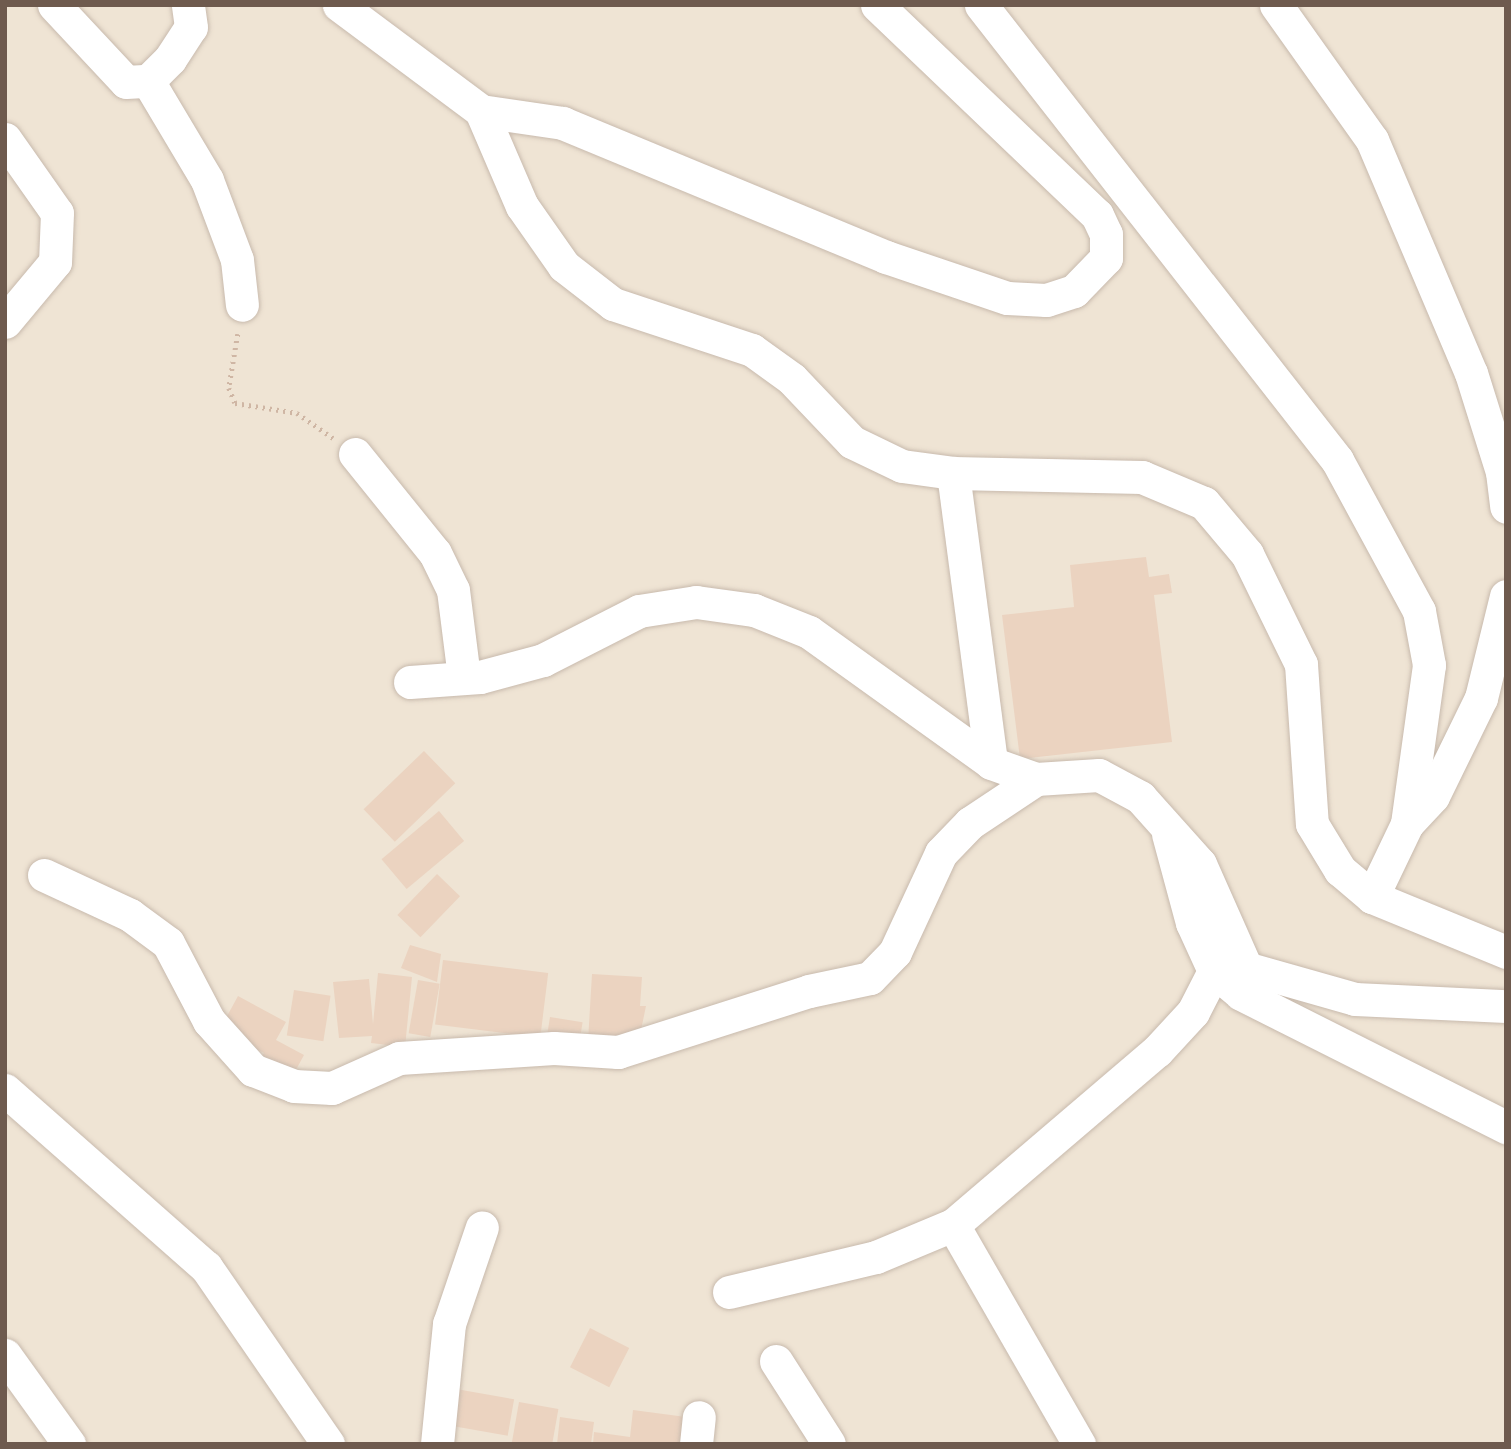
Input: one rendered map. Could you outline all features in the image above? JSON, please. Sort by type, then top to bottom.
[{"type":"street","points":[[54,5],[126,82],[148,81],[191,27],[188,5]]},
{"type":"street","points":[[339,5],[481,111],[564,123],[886,257],[1007,298],[1046,300],[1074,291],[1106,258],[1106,234],[1097,215],[877,5]]},
{"type":"street","points":[[981,5],[1337,460],[1378,531],[1419,611],[1429,665],[1408,824]]},
{"type":"street","points":[[1276,5],[1372,140],[1471,373],[1502,472],[1506,507]]},
{"type":"street","points":[[148,81],[207,180],[237,260],[242,306]]},
{"type":"street","points":[[481,111],[522,205],[564,267],[613,304],[752,350],[792,379],[852,442],[902,466],[953,473],[1142,477],[1204,503],[1247,554],[1301,664],[1312,824],[1340,870],[1372,898],[1506,952]]},
{"type":"street","points":[[5,139],[57,213],[55,262],[5,322]]},
{"type":"street","points":[[355,454],[435,553],[453,590],[464,677]]},
{"type":"street","points":[[953,473],[991,763]]},
{"type":"street","points":[[1372,898],[1408,824],[1433,796],[1481,698],[1506,596]]},
{"type":"street","points":[[410,682],[464,677],[543,660],[639,611],[696,602],[754,610],[809,632],[991,763],[1036,779],[1098,775],[1140,797],[1168,834],[1200,864],[1246,968],[1355,999],[1506,1006]]},
{"type":"street","points":[[44,875],[130,915],[167,943],[209,1021],[253,1070],[294,1086],[332,1088],[399,1058],[554,1048],[618,1052],[808,991],[870,978],[895,952],[941,853],[970,822],[1036,779]]},
{"type":"street","points":[[1168,834],[1192,923],[1214,971],[1241,994],[1506,1127]]},
{"type":"street","points":[[729,1292],[876,1258],[953,1225],[1157,1051],[1193,1012],[1214,971]]},
{"type":"street","points":[[5,1090],[206,1267],[328,1444]]},
{"type":"street","points":[[953,1225],[1079,1444]]},
{"type":"street","points":[[437,1444],[449,1324],[482,1227]]},
{"type":"street","points":[[5,1355],[69,1444]]},
{"type":"street","points":[[776,1361],[829,1444]]},
{"type":"path","points":[[242,306],[229,388],[235,403],[297,413],[355,454]]},
{"type":"shaded area","points":[[5,5],[1506,5],[1506,1444],[5,1444]]},
{"type":"building","points":[[1146,557],[1149,577],[1169,574],[1172,593],[1154,595],[1172,742],[1020,759],[1002,615],[1074,607],[1070,565]]},
{"type":"building","points":[[424,751],[455,783],[395,842],[364,809]]},
{"type":"building","points":[[439,811],[464,841],[407,889],[382,859]]},
{"type":"building","points":[[437,874],[460,896],[420,937],[397,915]]},
{"type":"building","points":[[410,945],[441,954],[437,982],[401,968]]},
{"type":"building","points":[[443,960],[548,973],[540,1037],[435,1025]]},
{"type":"building","points":[[378,973],[412,977],[405,1047],[371,1043],[372,1036],[339,1038],[333,982],[369,979],[373,1024]]},
{"type":"building","points":[[592,974],[642,977],[640,1006],[646,1006],[640,1035],[588,1041]]},
{"type":"building","points":[[418,980],[440,984],[430,1037],[409,1033]]},
{"type":"building","points":[[294,990],[331,996],[323,1041],[287,1035]]},
{"type":"building","points":[[238,996],[286,1022],[276,1040],[304,1055],[291,1079],[256,1067],[264,1053],[220,1029]]},
{"type":"building","points":[[550,1017],[583,1022],[580,1038],[547,1033]]},
{"type":"building","points":[[590,1328],[629,1348],[609,1387],[570,1367]]},
{"type":"building","points":[[456,1389],[514,1399],[508,1436],[450,1425]]},
{"type":"building","points":[[519,1402],[558,1409],[552,1444],[512,1442]]},
{"type":"building","points":[[633,1410],[686,1417],[682,1444],[593,1444],[594,1432],[630,1437]]},
{"type":"building","points":[[560,1417],[594,1422],[591,1444],[557,1444]]}]
